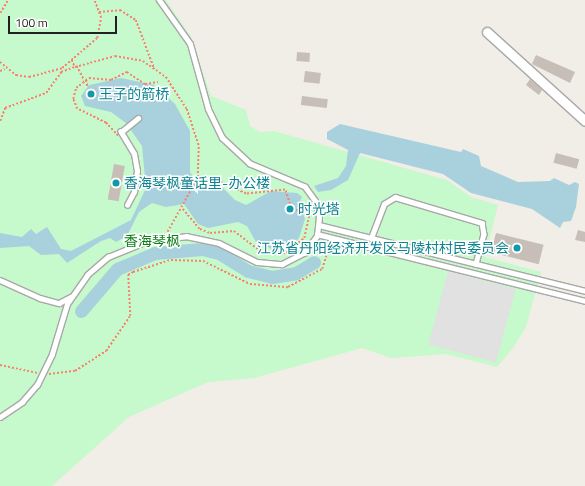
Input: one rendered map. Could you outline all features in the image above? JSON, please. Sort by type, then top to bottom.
[{"type":"street","points":[[487,32],[585,121]]},
{"type":"lane","points":[[0,417],[22,402],[43,375],[71,297],[88,275],[108,258],[133,245],[166,237],[207,239],[257,262],[274,265],[295,259],[314,241],[317,234],[319,225],[315,201],[305,188],[250,164],[222,138],[208,109],[190,44],[159,0]]},
{"type":"lane","points":[[127,205],[134,192],[137,171],[134,154],[121,132],[138,118]]},
{"type":"lane","points":[[371,238],[384,204],[395,197],[482,223],[484,234],[476,264]]},
{"type":"lane","points":[[319,225],[585,291]]},
{"type":"lane","points":[[317,234],[585,300]]},
{"type":"lane","points":[[0,280],[16,290],[45,300],[59,303],[71,297]]},
{"type":"path","points":[[0,13],[7,0]]},
{"type":"path","points":[[0,62],[6,69],[29,77],[49,73],[72,60],[97,38],[99,12],[94,0]]},
{"type":"path","points":[[99,12],[120,10],[136,20],[154,68]]},
{"type":"path","points":[[0,121],[5,108],[42,95],[60,72],[76,66],[121,56],[154,68],[171,84],[192,118],[199,147],[198,178],[166,237]]},
{"type":"path","points":[[72,60],[85,80],[88,88]]},
{"type":"path","points":[[0,71],[6,69]]},
{"type":"path","points":[[116,137],[109,125],[85,115],[74,104],[73,93],[85,80],[111,80],[127,72],[145,84],[158,82]]},
{"type":"path","points":[[183,208],[200,229],[210,233],[234,231],[263,253],[286,253],[304,238],[309,216],[291,208],[285,190],[246,194],[223,183],[204,182],[198,178]]},
{"type":"path","points":[[0,365],[43,375],[75,371],[106,351],[130,316],[128,275],[133,272],[171,260],[203,261],[250,284],[288,287],[322,269],[326,256],[314,241]]},
{"type":"green space","name":"香海琴枫","points":[[0,0],[166,0],[191,37],[211,96],[246,110],[250,126],[260,132],[274,131],[447,180],[471,197],[498,205],[485,257],[541,272],[526,327],[513,348],[497,367],[446,354],[391,358],[362,348],[254,378],[208,382],[129,417],[52,486],[0,486]]},
{"type":"shaded area","points":[[448,271],[516,289],[496,363],[428,344]]},
{"type":"water","points":[[121,78],[154,85],[175,104],[190,131],[190,172],[198,185],[221,186],[235,200],[246,205],[271,191],[297,193],[302,197],[299,203],[305,219],[299,238],[292,245],[274,250],[256,242],[247,226],[238,222],[208,228],[198,224],[184,204],[166,207],[152,203],[139,212],[127,236],[116,242],[110,238],[101,241],[67,263],[59,254],[41,255],[29,246],[0,248],[0,233],[22,237],[31,229],[36,234],[47,227],[61,249],[71,251],[131,220],[146,188],[142,146],[126,123],[111,112],[85,106],[81,96],[89,85]]},
{"type":"water","points":[[340,124],[461,152],[463,149],[479,156],[481,166],[518,182],[550,181],[554,178],[569,185],[575,182],[579,184],[576,207],[571,221],[563,222],[560,228],[532,209],[471,193],[443,174],[360,153],[348,180],[331,190],[318,192],[314,186],[338,178],[346,166],[348,150],[327,139],[327,132]]},
{"type":"building","points":[[297,52],[310,53],[309,62],[296,61]]},
{"type":"building","points":[[536,55],[575,72],[570,83],[532,64]]},
{"type":"building","points":[[305,71],[321,73],[320,84],[304,82]]},
{"type":"building","points":[[530,79],[542,90],[539,95],[526,85]]},
{"type":"building","points":[[93,88],[96,89],[96,99],[89,100],[86,99],[85,92],[86,89]]},
{"type":"building","points":[[302,96],[328,99],[327,108],[301,105]]},
{"type":"building","points":[[556,153],[579,159],[577,169],[553,163]]},
{"type":"building","name":"香海琴枫童话里-办公楼","points":[[114,164],[125,166],[119,201],[108,199]]},
{"type":"building","points":[[578,230],[585,232],[585,242],[575,240]]},
{"type":"building","name":"江苏省丹阳经济开发区马陵村村民委员会","points":[[496,233],[544,245],[539,264],[491,252]]},
{"type":"waterway","points":[[81,311],[117,269],[155,253],[202,249],[219,253],[248,271],[272,277],[296,273],[314,262]]},
{"type":"place","name":"王子的箭桥","points":[[91,94]]},
{"type":"place","name":"香海琴枫童话里-办公楼","points":[[116,183]]},
{"type":"place","name":"时光塔","points":[[290,209]]},
{"type":"place","name":"江苏省丹阳经济开发区马陵村村民委员会","points":[[517,248]]}]
